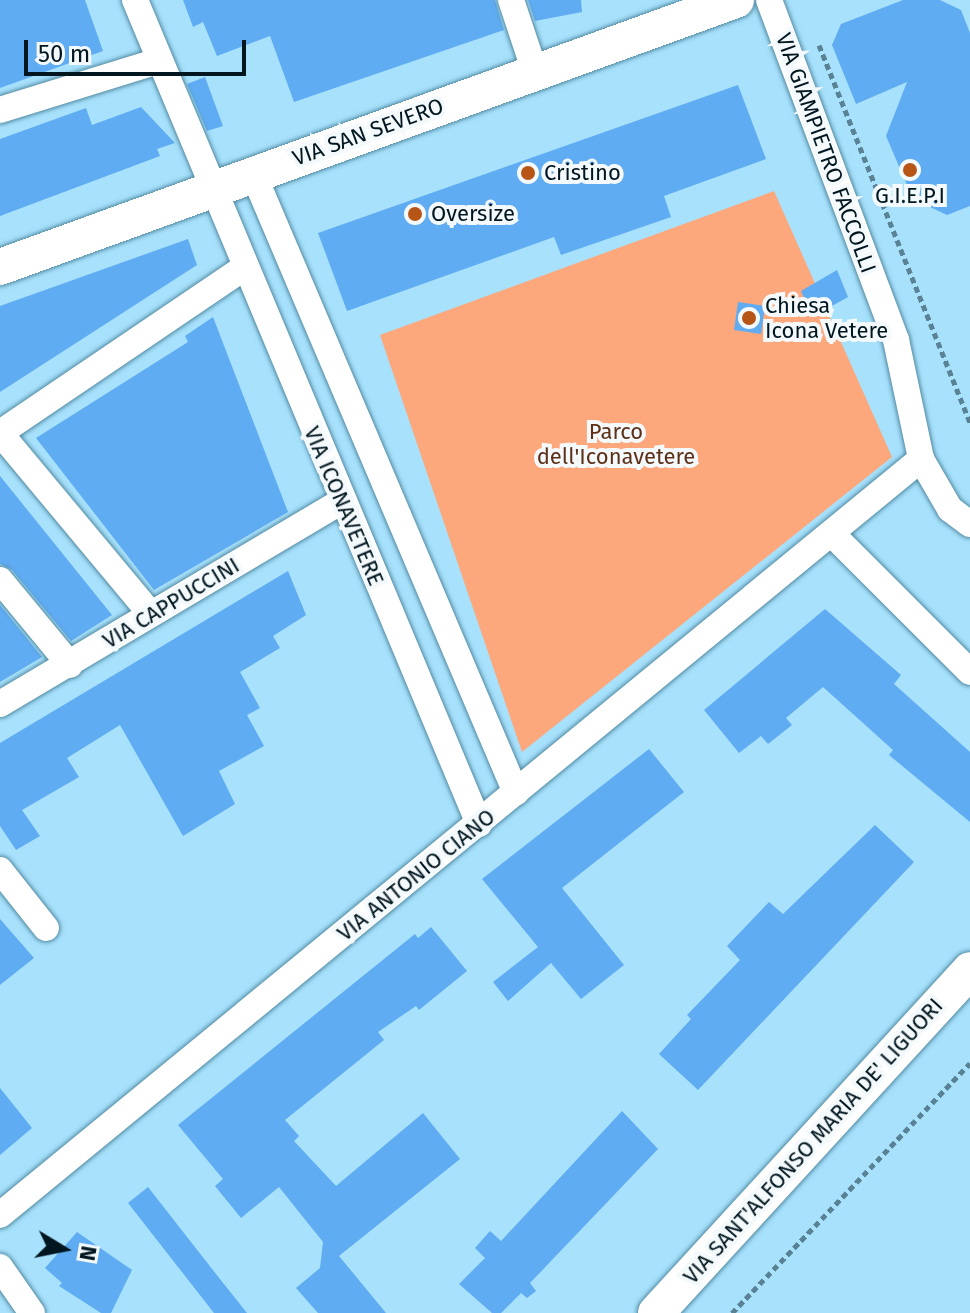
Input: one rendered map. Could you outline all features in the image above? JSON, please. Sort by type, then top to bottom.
[{"type":"street","name":"VIA ICONAVETERE","points":[[135,0],[210,189],[479,824]]},
{"type":"street","points":[[511,0],[535,72]]},
{"type":"street","name":"VIA SAN SEVERO","points":[[0,267],[535,72],[677,11],[736,0]]},
{"type":"street","name":"VIA GIAMPIETRO FACCOLLI","points":[[769,0],[896,340],[921,459],[950,509],[970,524]]},
{"type":"street","points":[[0,110],[158,61]]},
{"type":"street","name":"VIA ICONAVETERE","points":[[253,173],[516,793]]},
{"type":"street","points":[[150,613],[0,433],[244,268]]},
{"type":"street","name":"VIA ANTONIO CIANO","points":[[0,1215],[921,459]]},
{"type":"street","name":"VIA CAPPUCCINI","points":[[0,704],[342,501]]},
{"type":"street","points":[[832,534],[970,672]]},
{"type":"street","points":[[0,580],[70,665]]},
{"type":"street","points":[[0,870],[46,928]]},
{"type":"street","name":"VIA SANT'ALFONSO MARIA DE' LIGUORI","points":[[656,1313],[970,970]]},
{"type":"street","points":[[0,1267],[32,1313]]},
{"type":"path","points":[[812,29],[970,423]]},
{"type":"path","points":[[732,1313],[970,1063]]},
{"type":"green space","name":"Parco dell'Iconavetere","points":[[774,191],[892,457],[522,752],[380,335]]},
{"type":"building","points":[[0,0],[85,0],[103,51],[0,88]]},
{"type":"building","points":[[183,0],[495,0],[504,30],[294,102],[270,36],[217,56],[203,22],[193,27]]},
{"type":"building","points":[[528,0],[581,0],[582,12],[535,21]]},
{"type":"building","points":[[903,0],[940,0],[961,10],[970,33],[970,206],[947,215],[913,199],[886,136],[907,82],[856,104],[832,45],[841,24]]},
{"type":"building","points":[[205,77],[223,126],[207,131],[187,84]]},
{"type":"building","points":[[738,85],[766,159],[664,196],[671,217],[561,255],[554,237],[347,311],[318,233]]},
{"type":"building","points":[[141,107],[175,143],[157,149],[160,156],[0,216],[0,139],[86,108],[92,125]]},
{"type":"building","points":[[188,239],[197,265],[0,392],[0,306]]},
{"type":"building","points":[[837,270],[848,297],[812,317],[801,291]]},
{"type":"building","name":"Chiesa Icona Vetere","points":[[738,302],[765,306],[761,334],[734,330]]},
{"type":"building","points":[[213,317],[288,512],[154,590],[36,438],[188,342],[185,336]]},
{"type":"building","points":[[0,476],[112,615],[71,641],[12,570],[0,564]]},
{"type":"building","points":[[288,571],[306,615],[273,636],[280,648],[240,672],[260,708],[247,715],[264,746],[219,771],[235,804],[183,836],[120,725],[67,758],[79,777],[22,810],[40,836],[16,850],[0,826],[0,743]]},
{"type":"building","points":[[0,605],[42,657],[0,682]]},
{"type":"building","points":[[825,609],[901,675],[894,684],[970,752],[970,822],[889,755],[893,750],[823,687],[786,718],[792,725],[768,744],[761,736],[739,753],[704,710]]},
{"type":"building","points":[[649,749],[684,792],[562,888],[624,965],[581,999],[551,963],[508,1001],[493,982],[538,947],[482,879]]},
{"type":"building","points":[[875,825],[914,862],[698,1090],[659,1054],[691,1019],[687,1015],[740,960],[727,946],[769,902],[783,914]]},
{"type":"building","points":[[0,919],[34,958],[0,985]]},
{"type":"building","points":[[431,927],[467,971],[419,1010],[416,1006],[378,1032],[384,1040],[285,1120],[299,1136],[294,1141],[336,1186],[423,1113],[460,1159],[339,1256],[386,1313],[318,1313],[296,1288],[320,1268],[323,1242],[279,1187],[241,1218],[215,1186],[223,1179],[178,1125],[415,934],[418,938]]},
{"type":"building","points":[[0,1088],[32,1128],[0,1155]]},
{"type":"building","points":[[622,1111],[658,1149],[530,1283],[536,1291],[527,1298],[521,1293],[501,1313],[492,1313],[459,1284],[485,1258],[475,1248],[490,1231],[501,1241]]},
{"type":"building","points":[[148,1187],[247,1313],[214,1313],[128,1203]]},
{"type":"building","points":[[77,1232],[132,1270],[111,1313],[101,1313],[59,1286],[62,1283],[45,1268]]},
{"type":"place","name":"G.I.E.P.I","points":[[910,170]]},
{"type":"place","name":"Cristino","points":[[528,173]]},
{"type":"place","name":"Oversize","points":[[415,214]]},
{"type":"place","name":"Chiesa Icona Vetere","points":[[749,318]]}]
